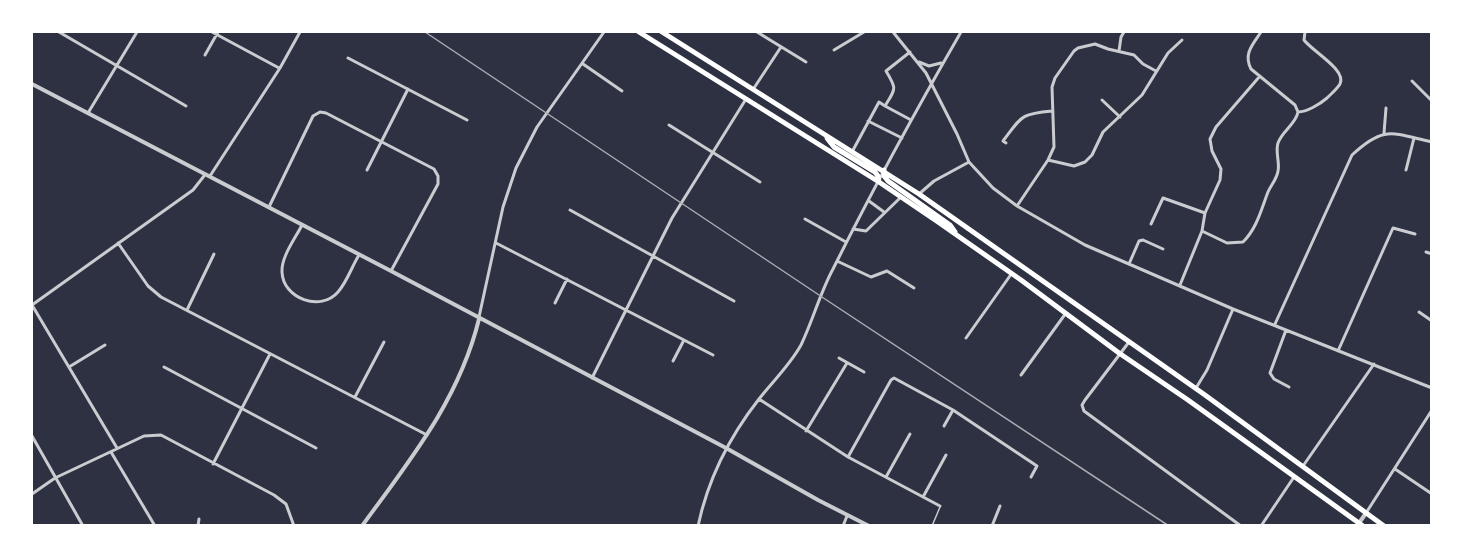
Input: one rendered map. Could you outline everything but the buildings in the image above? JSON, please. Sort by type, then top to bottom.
[{"type":"highway","points":[[639,32],[879,182],[942,215],[1196,388],[1302,468],[1384,525]]},
{"type":"highway","points":[[662,32],[919,194],[942,215],[958,236]]},
{"type":"highway","points":[[822,134],[834,147],[874,172],[879,182]]},
{"type":"highway","points":[[884,170],[885,179],[902,195],[1360,525]]},
{"type":"street","points":[[59,32],[186,106]]},
{"type":"street","points":[[87,114],[137,32]]},
{"type":"street","points":[[212,32],[218,33],[280,68]]},
{"type":"street","points":[[117,448],[32,304],[193,190],[207,177],[280,68],[300,32]]},
{"type":"street","points":[[362,525],[448,402],[471,347],[503,207],[520,158],[537,127],[604,32]]},
{"type":"street","points":[[757,32],[807,62]]},
{"type":"street","points":[[834,50],[864,32]]},
{"type":"street","points":[[893,32],[932,83],[969,162],[993,188],[1017,206],[1085,245],[1233,309],[1431,388]]},
{"type":"street","points":[[698,525],[705,499],[726,448],[736,430],[800,347],[853,229],[961,32]]},
{"type":"street","points":[[1119,51],[1121,37],[1125,32]]},
{"type":"street","points":[[1202,231],[1227,243],[1243,242],[1249,235],[1256,225],[1269,189],[1277,177],[1278,142],[1298,116],[1295,105],[1251,69],[1247,56],[1261,32]]},
{"type":"street","points":[[1298,112],[1304,112],[1324,100],[1340,84],[1341,76],[1337,69],[1304,40],[1305,32]]},
{"type":"street","points":[[206,55],[218,33]]},
{"type":"street","points":[[1048,160],[1074,166],[1085,162],[1092,155],[1103,132],[1142,95],[1168,53],[1182,40]]},
{"type":"street","points":[[1017,206],[1048,160],[1054,147],[1052,87],[1055,78],[1074,51],[1095,44],[1108,50],[1134,55],[1143,64],[1156,71]]},
{"type":"street","points":[[754,88],[781,46]]},
{"type":"street","points":[[885,106],[895,86],[886,71],[910,52]]},
{"type":"street","points":[[348,58],[467,120]]},
{"type":"street","points":[[918,62],[931,66],[944,60]]},
{"type":"street","points":[[582,64],[622,92]]},
{"type":"street","points":[[1180,285],[1202,231],[1205,213],[1220,180],[1221,170],[1212,151],[1210,139],[1216,127],[1260,76]]},
{"type":"street","points":[[1412,81],[1431,101]]},
{"type":"street","points":[[32,87],[391,271],[726,448],[847,516],[869,525]]},
{"type":"street","points":[[367,170],[408,89]]},
{"type":"street","points":[[592,378],[672,218],[746,99]]},
{"type":"street","points":[[1102,100],[1120,117]]},
{"type":"street","points":[[852,152],[879,102],[911,120]]},
{"type":"street","points":[[1384,133],[1386,108]]},
{"type":"street","points":[[1006,142],[1003,141],[1022,117],[1027,114],[1052,111]]},
{"type":"street","points":[[268,207],[314,116],[320,112],[434,169],[438,176],[438,184],[391,271]]},
{"type":"street","points":[[868,121],[902,138]]},
{"type":"street","points":[[669,125],[760,182]]},
{"type":"street","points":[[1275,325],[1352,155],[1367,140],[1384,133],[1395,133],[1431,142]]},
{"type":"street","points":[[1406,170],[1414,138]]},
{"type":"street","points":[[919,194],[934,181],[969,162]]},
{"type":"street","points":[[853,229],[866,231],[902,195]]},
{"type":"street","points":[[1150,224],[1163,198],[1205,213]]},
{"type":"street","points":[[869,201],[884,212]]},
{"type":"street","points":[[570,210],[734,301]]},
{"type":"street","points":[[805,219],[846,243]]},
{"type":"street","points":[[302,225],[284,261],[282,272],[288,288],[298,297],[308,302],[319,303],[330,299],[339,291],[358,255]]},
{"type":"street","points":[[1338,351],[1393,228],[1415,234]]},
{"type":"street","points":[[1129,264],[1139,242],[1143,240],[1164,249]]},
{"type":"street","points":[[118,243],[148,286],[161,297],[427,435]]},
{"type":"street","points":[[496,243],[713,355]]},
{"type":"street","points":[[1426,252],[1431,254]]},
{"type":"street","points":[[187,310],[214,254]]},
{"type":"street","points":[[837,261],[871,277],[889,271],[914,288]]},
{"type":"street","points":[[966,338],[1012,273]]},
{"type":"street","points":[[555,303],[567,279]]},
{"type":"street","points":[[1196,388],[1207,370],[1233,309]]},
{"type":"street","points":[[1419,312],[1431,321]]},
{"type":"street","points":[[1021,375],[1066,313]]},
{"type":"street","points":[[1286,330],[1270,371],[1272,378],[1289,387]]},
{"type":"street","points":[[673,361],[684,340]]},
{"type":"street","points":[[355,397],[384,342]]},
{"type":"street","points":[[1129,342],[1084,400],[1082,405],[1084,411],[1241,525]]},
{"type":"street","points":[[69,367],[105,345]]},
{"type":"street","points":[[213,464],[270,354]]},
{"type":"street","points":[[839,358],[864,372]]},
{"type":"street","points":[[806,431],[847,363]]},
{"type":"street","points":[[1302,468],[1374,364]]},
{"type":"street","points":[[164,367],[316,448]]},
{"type":"street","points":[[848,457],[894,378],[952,410],[1037,466],[1031,477]]},
{"type":"street","points":[[759,399],[848,457],[940,506]]},
{"type":"street","points":[[944,426],[952,410]]},
{"type":"street","points":[[1360,525],[1431,410]]},
{"type":"street","points":[[886,477],[910,434]]},
{"type":"street","points":[[32,494],[55,478],[117,448],[144,436],[161,435],[274,495],[286,504],[294,525]]},
{"type":"street","points":[[32,436],[83,525]]},
{"type":"street","points":[[111,452],[155,525]]},
{"type":"street","points":[[923,496],[946,455]]},
{"type":"street","points":[[1395,468],[1431,494]]},
{"type":"street","points":[[1261,525],[1294,476]]},
{"type":"street","points":[[992,525],[1000,506]]},
{"type":"street","points":[[843,525],[847,516]]},
{"type":"street","points":[[198,525],[199,519]]},
{"type":"lane","points":[[932,525],[940,506]]},
{"type":"railway","points":[[425,32],[1169,526]]}]
